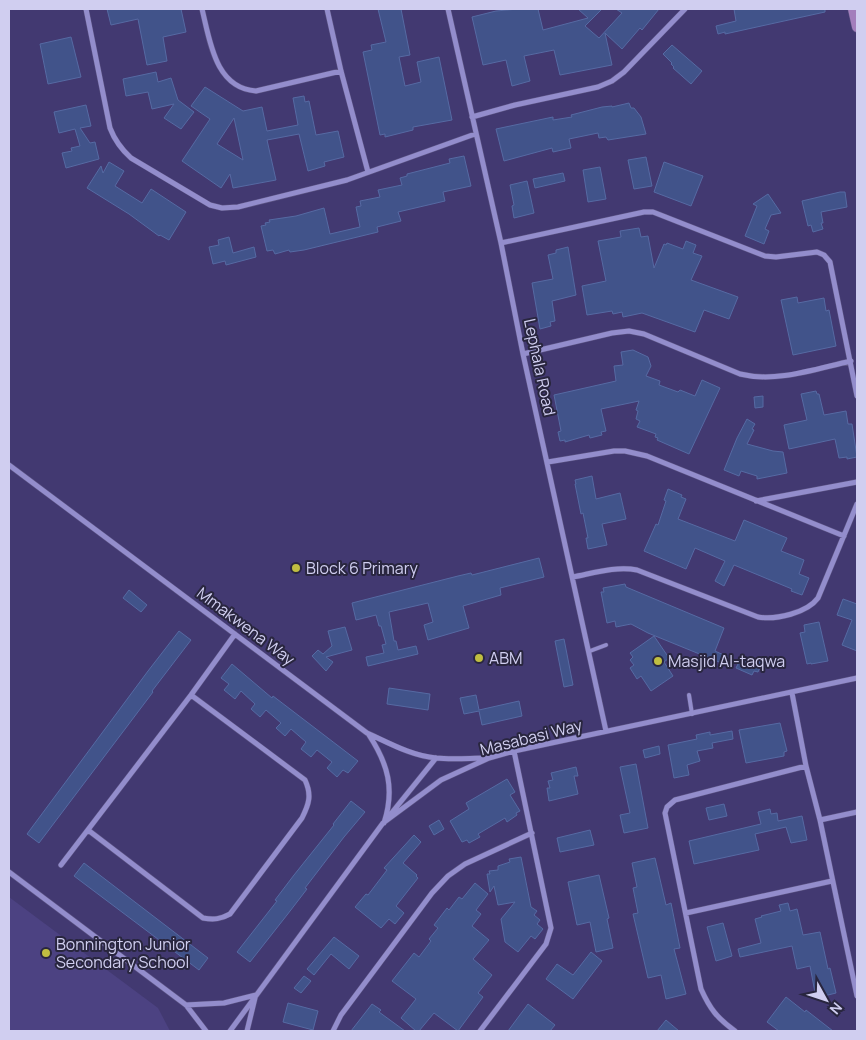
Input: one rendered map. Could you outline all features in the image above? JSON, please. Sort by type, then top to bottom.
[{"type":"main road","points":[[854,9],[857,27]]},
{"type":"street","points":[[86,9],[110,128],[115,140],[131,158],[210,205],[222,208],[238,207],[347,180],[475,134]]},
{"type":"street","points":[[202,9],[219,66],[227,78],[237,86],[256,91],[341,70]]},
{"type":"street","points":[[327,9],[368,172]]},
{"type":"street","name":"Lephala Road","points":[[448,9],[501,243],[523,354],[590,651],[606,731]]},
{"type":"street","points":[[472,117],[515,105],[598,87],[612,81],[624,72],[685,9]]},
{"type":"street","points":[[501,243],[644,212],[653,212],[765,256],[776,258],[817,252],[824,255],[830,262],[857,396]]},
{"type":"street","points":[[523,354],[612,333],[629,331],[644,334],[754,378],[781,376],[851,360]]},
{"type":"street","points":[[548,462],[614,451],[648,456],[844,536]]},
{"type":"street","name":"Mmakwena Way","points":[[9,465],[367,733],[393,746],[416,754],[436,758],[489,758]]},
{"type":"street","points":[[756,501],[857,482]]},
{"type":"street","points":[[573,577],[616,569],[627,568],[637,570],[758,617],[776,618],[814,604],[857,504]]},
{"type":"street","points":[[62,865],[192,695],[235,634]]},
{"type":"street","name":"Masabasi Way","points":[[247,1031],[256,995],[383,824],[441,780],[489,758],[606,731],[857,678]]},
{"type":"street","points":[[792,693],[806,766],[820,820],[857,996]]},
{"type":"street","points":[[88,830],[203,918],[213,920],[230,914],[302,818],[309,805],[309,788],[305,780],[192,695]]},
{"type":"street","points":[[367,733],[380,751],[390,786],[389,802],[383,824]]},
{"type":"street","points":[[480,1031],[546,944],[550,928],[514,752]]},
{"type":"street","points":[[383,824],[436,758]]},
{"type":"street","points":[[735,1031],[722,1022],[713,1012],[701,989],[665,813],[675,800],[806,766]]},
{"type":"street","points":[[820,820],[857,812]]},
{"type":"street","points":[[333,1031],[341,1014],[432,893],[448,876],[465,864],[532,833]]},
{"type":"street","points":[[9,872],[186,1005],[206,1031]]},
{"type":"street","points":[[686,913],[832,881]]},
{"type":"street","points":[[186,1005],[224,1003],[256,995]]},
{"type":"street","points":[[230,1031],[256,995]]},
{"type":"lane","points":[[590,651],[606,646]]},
{"type":"lane","points":[[689,696],[692,714]]},
{"type":"shaded area","name":"Bonnington Junior Secondary School","points":[[9,897],[158,1008],[170,1031],[9,1031]]},
{"type":"building","points":[[107,9],[181,9],[186,32],[163,37],[167,61],[147,65],[138,19],[111,25]]},
{"type":"building","points":[[378,9],[401,9],[410,55],[399,57],[405,86],[421,82],[417,62],[439,57],[452,120],[413,127],[413,130],[385,137],[385,134],[380,135],[363,52],[372,50],[371,45],[386,42]]},
{"type":"building","points":[[538,9],[543,30],[588,18],[578,9],[602,9],[585,26],[599,38],[622,13],[616,9],[659,9],[642,30],[640,28],[622,49],[605,33],[612,65],[560,75],[554,50],[524,56],[530,81],[512,86],[506,60],[483,65],[472,17],[496,11]]},
{"type":"building","points":[[734,9],[825,9],[825,12],[718,34],[716,26],[736,21]]},
{"type":"building","points":[[71,37],[81,77],[48,84],[40,44]]},
{"type":"building","points":[[672,45],[702,71],[691,84],[673,68],[672,63],[663,54]]},
{"type":"building","points":[[156,72],[158,82],[171,78],[178,100],[194,112],[181,129],[164,118],[174,104],[152,109],[148,92],[126,96],[123,79]]},
{"type":"building","points":[[205,87],[243,111],[262,107],[267,131],[298,125],[293,98],[304,96],[305,102],[309,101],[316,135],[338,131],[344,157],[324,162],[325,166],[308,171],[299,134],[267,140],[276,180],[233,188],[230,174],[221,188],[182,161],[210,119],[191,106]],"holes":[[[234,118],[243,160],[217,144]]]},
{"type":"building","points":[[629,103],[631,108],[634,108],[641,117],[646,134],[608,140],[606,137],[599,138],[598,133],[569,139],[571,148],[553,152],[552,148],[504,161],[496,129],[553,117],[553,120],[572,117],[571,115],[602,107]]},
{"type":"building","points":[[86,105],[91,126],[80,128],[90,143],[95,142],[99,159],[66,168],[62,153],[72,151],[71,148],[80,146],[75,129],[59,133],[54,112]]},
{"type":"building","points":[[464,156],[471,186],[443,192],[445,201],[398,212],[401,221],[377,227],[378,232],[304,250],[290,252],[289,250],[275,254],[273,250],[267,251],[261,226],[270,222],[269,220],[296,216],[324,208],[330,234],[360,227],[356,207],[361,206],[360,201],[380,197],[378,190],[402,185],[400,178],[407,176],[407,174],[450,163],[449,159]]},
{"type":"building","points":[[646,157],[652,186],[634,189],[628,160]]},
{"type":"building","points":[[109,162],[124,171],[115,186],[142,203],[151,189],[186,212],[169,240],[159,236],[129,214],[87,188],[101,166],[103,173]]},
{"type":"building","points":[[664,162],[703,176],[691,206],[654,192]]},
{"type":"building","points":[[600,167],[606,199],[588,202],[583,170]]},
{"type":"building","points":[[563,173],[565,181],[535,188],[533,179]]},
{"type":"building","points":[[527,181],[534,213],[514,218],[512,206],[514,205],[510,185]]},
{"type":"building","points":[[845,192],[847,207],[821,212],[823,229],[813,232],[811,225],[808,226],[802,201]]},
{"type":"building","points":[[768,194],[781,213],[771,215],[765,229],[769,231],[764,244],[745,236],[757,206],[753,204]]},
{"type":"building","points":[[639,228],[641,237],[648,236],[654,268],[664,244],[666,245],[667,243],[683,249],[686,241],[696,245],[693,253],[702,256],[691,280],[738,297],[729,319],[704,310],[695,332],[642,313],[623,317],[622,312],[613,314],[612,311],[587,315],[582,286],[606,281],[598,241],[621,237],[620,231]]},
{"type":"building","points":[[229,237],[233,253],[254,247],[256,257],[226,265],[225,261],[213,264],[209,247],[219,245],[218,240]]},
{"type":"building","points":[[568,247],[576,295],[552,301],[555,321],[550,322],[551,326],[540,329],[532,283],[553,279],[548,255],[556,253],[556,250]]},
{"type":"building","points":[[797,297],[798,303],[824,298],[826,311],[829,310],[836,346],[793,355],[781,300]]},
{"type":"building","points":[[633,350],[648,357],[651,366],[646,376],[660,381],[659,385],[695,396],[702,380],[720,388],[689,454],[657,440],[656,434],[637,427],[640,421],[636,419],[639,401],[601,409],[606,431],[601,432],[602,435],[590,438],[589,435],[565,442],[565,440],[560,441],[558,432],[561,431],[554,395],[616,381],[614,366],[623,365],[621,352]]},
{"type":"building","points":[[816,391],[819,394],[824,415],[846,411],[848,424],[852,424],[857,457],[839,458],[835,439],[789,449],[784,425],[807,420],[801,394]]},
{"type":"building","points":[[763,396],[763,407],[755,408],[754,397]]},
{"type":"building","points":[[747,419],[755,424],[747,444],[783,452],[787,473],[757,479],[757,476],[741,471],[739,476],[724,470]]},
{"type":"building","points":[[592,476],[596,499],[620,493],[626,519],[602,524],[607,545],[588,549],[586,538],[588,538],[583,513],[581,514],[575,480]]},
{"type":"building","points":[[668,489],[682,495],[681,497],[686,499],[678,519],[735,541],[744,520],[787,538],[781,551],[804,560],[799,574],[809,578],[802,595],[734,565],[724,586],[715,581],[725,561],[695,548],[686,569],[644,551],[656,524],[658,525]]},
{"type":"building","points":[[539,558],[544,577],[500,588],[501,595],[463,606],[469,628],[428,640],[424,625],[433,622],[428,603],[389,612],[394,641],[396,641],[398,650],[416,646],[418,654],[368,666],[366,657],[384,653],[382,645],[386,644],[376,615],[356,620],[352,603]]},
{"type":"building","points":[[625,584],[626,587],[724,628],[715,651],[728,657],[724,664],[648,633],[631,624],[616,627],[615,621],[607,623],[601,592],[604,592],[603,588]]},
{"type":"building","points":[[129,590],[147,605],[141,612],[123,598]]},
{"type":"building","points":[[843,599],[857,604],[857,651],[842,645],[852,620],[837,615]]},
{"type":"building","points":[[819,622],[828,661],[807,664],[800,633],[805,632],[804,625]]},
{"type":"building","points":[[345,627],[352,650],[326,657],[333,662],[326,671],[312,656],[318,650],[323,654],[332,646],[328,631]]},
{"type":"building","points":[[179,631],[191,640],[39,843],[27,834]]},
{"type":"building","points":[[654,636],[669,658],[664,662],[673,676],[651,691],[641,676],[637,679],[630,668],[634,665],[630,660],[633,657],[630,653]]},
{"type":"building","points":[[564,639],[573,685],[564,687],[555,641]]},
{"type":"building","points":[[748,657],[762,663],[758,672],[754,671],[752,675],[736,668],[741,658],[746,661]]},
{"type":"building","points":[[232,664],[272,698],[273,696],[358,761],[348,773],[343,770],[337,777],[327,768],[332,762],[317,750],[311,757],[301,749],[306,742],[291,729],[285,736],[276,728],[281,723],[266,710],[260,717],[251,709],[255,704],[241,691],[235,699],[224,690],[229,684],[221,678]]},
{"type":"building","points":[[389,688],[430,694],[428,710],[387,704]]},
{"type":"building","points":[[476,695],[479,710],[519,701],[522,716],[482,725],[479,711],[464,714],[460,698]]},
{"type":"building","points":[[780,723],[787,751],[784,752],[784,756],[746,763],[739,730]]},
{"type":"building","points":[[732,731],[733,739],[712,743],[713,748],[697,751],[700,761],[687,765],[689,775],[674,778],[668,745],[697,739],[696,735],[710,732],[710,735]]},
{"type":"building","points":[[659,746],[660,754],[645,758],[643,750]]},
{"type":"building","points":[[636,764],[648,828],[624,833],[620,815],[630,813],[620,767]]},
{"type":"building","points":[[576,767],[578,776],[574,776],[578,794],[549,801],[547,788],[550,788],[548,781],[553,780],[551,773]]},
{"type":"building","points":[[507,779],[515,792],[510,795],[520,811],[507,822],[505,818],[478,834],[480,837],[469,843],[467,840],[462,842],[450,821],[469,809],[466,803]]},
{"type":"building","points":[[351,801],[365,812],[250,962],[237,952]]},
{"type":"building","points":[[724,804],[727,816],[709,820],[706,808]]},
{"type":"building","points":[[770,809],[771,814],[777,813],[778,821],[802,816],[807,840],[791,843],[786,827],[755,834],[759,850],[694,864],[689,841],[761,824],[758,812]]},
{"type":"building","points":[[439,820],[444,829],[434,835],[429,826]]},
{"type":"building","points":[[590,830],[594,845],[560,852],[557,838]]},
{"type":"building","points":[[414,835],[421,842],[403,863],[418,878],[396,906],[404,913],[395,924],[389,919],[381,928],[355,907],[366,894],[368,895],[387,870],[384,868]]},
{"type":"building","points":[[521,857],[531,907],[537,911],[534,915],[540,920],[537,924],[543,929],[535,939],[531,936],[518,952],[505,942],[501,919],[515,902],[498,905],[494,886],[490,892],[487,874],[490,874],[489,871],[498,870],[498,866],[510,862],[509,859]]},
{"type":"building","points":[[655,858],[666,905],[671,903],[680,948],[674,949],[686,994],[666,999],[661,975],[648,978],[633,914],[638,913],[633,888],[637,887],[632,863]]},
{"type":"building","points":[[84,863],[208,958],[199,970],[74,876]]},
{"type":"building","points":[[599,875],[609,918],[607,919],[613,948],[596,952],[590,922],[577,925],[568,882]]},
{"type":"building","points":[[475,883],[488,894],[476,910],[481,914],[472,926],[489,940],[473,959],[492,975],[478,993],[483,997],[458,1031],[434,1013],[419,1031],[416,1031],[401,1018],[416,999],[392,981],[414,953],[419,957],[438,928],[434,925],[447,908],[449,910],[459,897],[462,899]]},
{"type":"building","points":[[788,903],[790,911],[797,909],[803,935],[820,932],[828,969],[830,968],[836,993],[816,998],[810,966],[797,969],[792,946],[740,957],[738,949],[761,943],[755,919],[781,911],[779,905]]},
{"type":"building","points":[[723,923],[732,956],[716,961],[707,927]]},
{"type":"building","points":[[334,937],[359,956],[349,969],[331,954],[314,975],[307,969]]},
{"type":"building","points":[[591,952],[602,961],[573,999],[546,979],[557,964],[573,975]]},
{"type":"building","points":[[304,976],[311,981],[301,993],[294,988]]},
{"type":"building","points":[[786,997],[833,1031],[779,1031],[767,1022]]},
{"type":"building","points":[[288,1003],[318,1011],[313,1030],[283,1022]]},
{"type":"building","points":[[372,1004],[381,1010],[379,1012],[405,1031],[351,1031]]},
{"type":"building","points":[[528,1004],[555,1025],[550,1031],[508,1031]]},
{"type":"building","points":[[666,1020],[679,1031],[657,1031]]},
{"type":"place","name":"Block 6 Primary","points":[[296,568]]},
{"type":"place","name":"ABM","points":[[479,658]]},
{"type":"place","name":"Masjid Al-taqwa","points":[[658,661]]},
{"type":"place","name":"Bonnington Junior Secondary School","points":[[46,953]]}]
